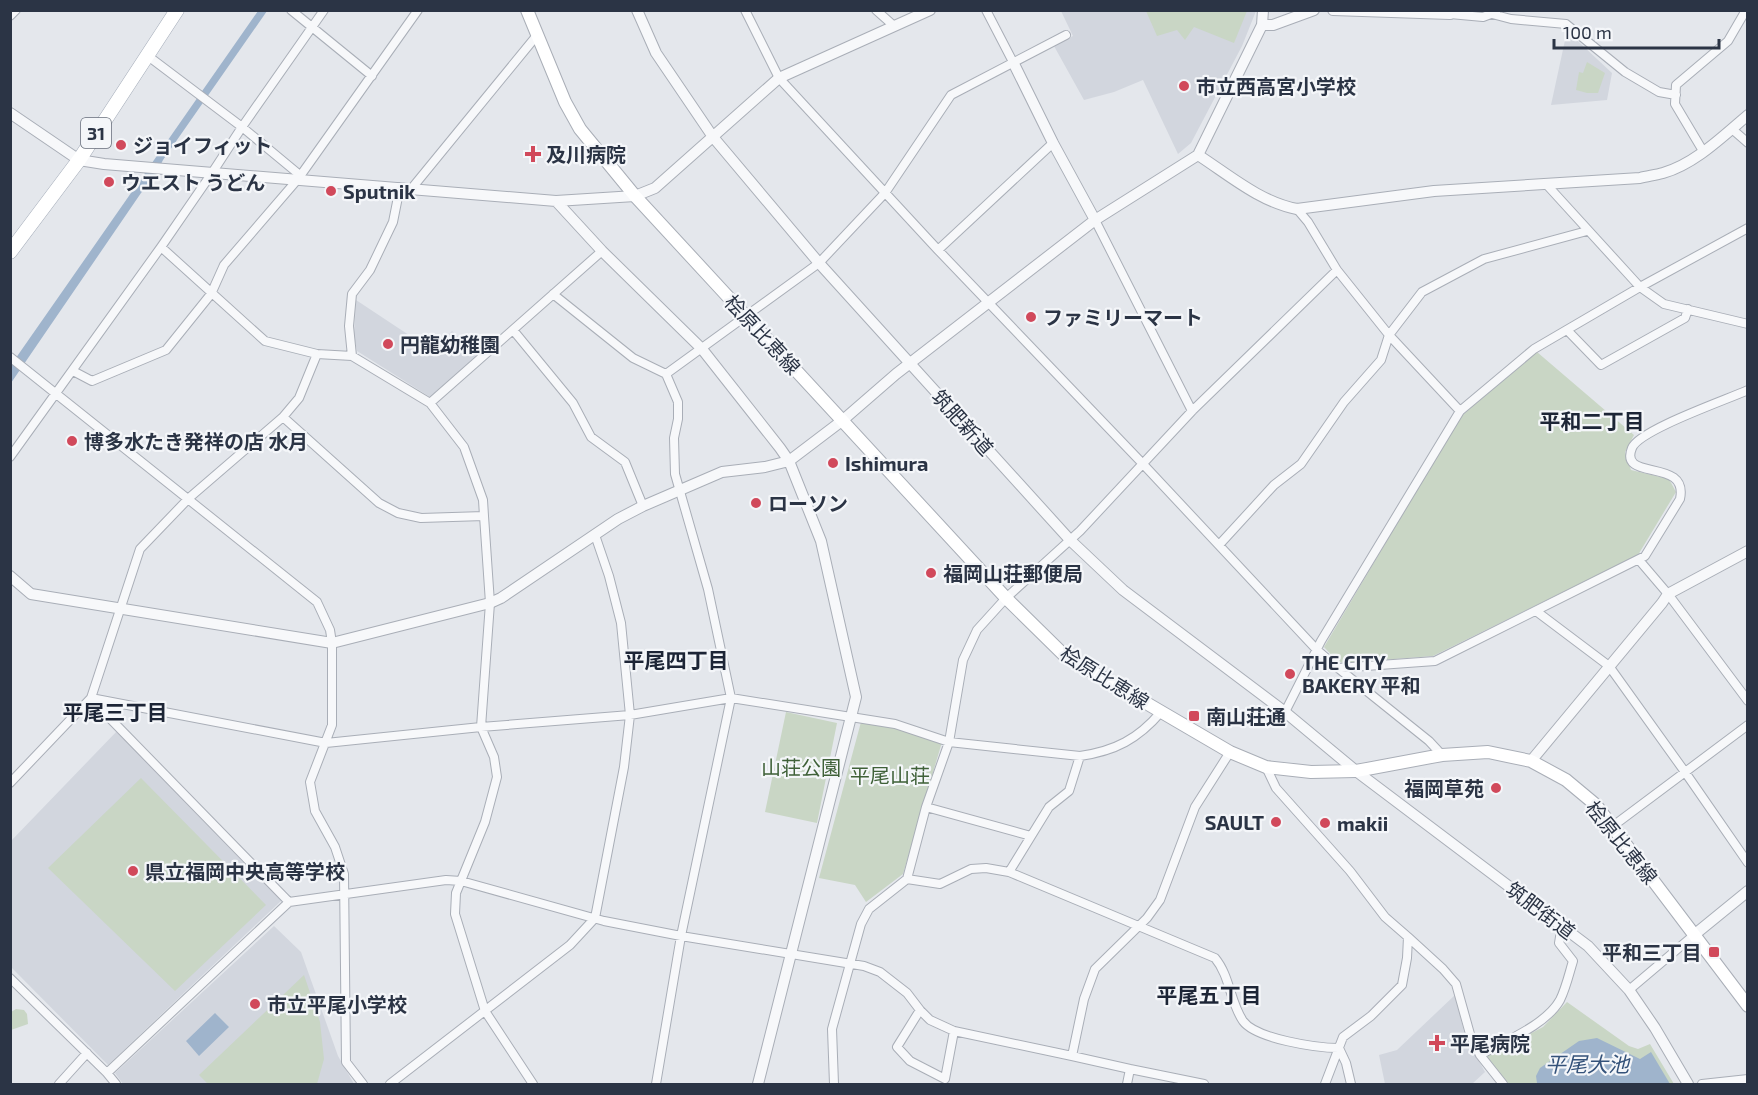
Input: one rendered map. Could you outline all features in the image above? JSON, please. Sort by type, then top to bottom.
[{"type":"main road","name":"31","points":[[10,252],[79,160],[177,10]]},
{"type":"main road","name":"桧原比恵線","points":[[526,10],[580,129],[635,196],[1006,598],[1064,655],[1230,752],[1266,767],[1311,772],[1356,771],[1442,755],[1488,752],[1531,761],[1566,780],[1596,806],[1748,1006]]},
{"type":"street","points":[[10,16],[16,10]]},
{"type":"street","points":[[291,10],[372,76]]},
{"type":"street","points":[[10,457],[161,247],[324,10]]},
{"type":"street","points":[[73,371],[92,381],[166,350],[211,294],[224,265],[300,178],[418,10]]},
{"type":"street","name":"筑肥新道","points":[[637,10],[656,53],[713,137],[819,263],[1070,540],[1124,590],[1285,712],[1356,771]]},
{"type":"street","points":[[745,10],[779,78],[938,250],[1143,463],[1317,650],[1429,741],[1442,755]]},
{"type":"street","points":[[876,10],[894,26]]},
{"type":"street","points":[[10,113],[79,160],[556,201],[635,196],[655,188],[779,78],[930,10]]},
{"type":"street","points":[[986,10],[1192,411]]},
{"type":"street","points":[[12,581],[30,594],[332,643],[490,603],[501,598],[618,519],[643,506],[722,472],[765,467],[789,460],[843,420],[988,302],[1095,220],[1198,154],[1262,25],[1263,10]]},
{"type":"street","points":[[1262,25],[1273,25],[1314,10]]},
{"type":"street","points":[[1333,10],[1450,12],[1482,17],[1496,12],[1511,19],[1566,24],[1625,72],[1659,92],[1676,94]]},
{"type":"street","points":[[1703,151],[1675,104],[1676,85],[1728,41],[1746,10]]},
{"type":"street","points":[[412,188],[538,34]]},
{"type":"street","points":[[666,374],[819,263],[885,193],[951,95],[1066,35]]},
{"type":"street","points":[[148,56],[242,127],[300,178]]},
{"type":"street","points":[[1198,154],[1263,198],[1280,206],[1297,209],[1434,191],[1640,178],[1664,173],[1703,151],[1748,115]]},
{"type":"street","points":[[1732,129],[1748,143]]},
{"type":"street","points":[[938,250],[1053,143]]},
{"type":"street","points":[[1547,185],[1640,287],[1664,304],[1748,324]]},
{"type":"street","points":[[352,356],[349,326],[352,294],[370,270],[393,222],[400,187]]},
{"type":"street","points":[[556,201],[602,251],[702,349],[789,460],[821,541],[856,698],[758,1084]]},
{"type":"street","points":[[1297,209],[1308,222],[1337,270],[1389,335],[1460,411]]},
{"type":"street","points":[[1285,712],[1317,650],[1460,411],[1534,349],[1748,228]]},
{"type":"street","points":[[1219,545],[1274,485],[1301,464],[1344,402],[1381,360],[1389,335],[1422,292],[1484,259],[1587,231]]},
{"type":"street","points":[[161,247],[265,341],[317,354],[352,356],[429,403],[464,447],[483,500],[490,603],[481,727],[494,757],[497,777],[485,822],[456,893],[455,914],[485,1011],[533,1084]]},
{"type":"street","points":[[429,403],[602,251]]},
{"type":"street","points":[[834,1084],[832,1029],[861,924],[869,909],[907,879],[926,807],[948,742],[963,660],[977,630],[1006,598],[1070,540],[1192,411],[1337,270]]},
{"type":"street","points":[[553,294],[633,358],[666,374],[678,402],[678,419],[674,438],[675,474],[708,589],[731,698],[681,936],[656,1084]]},
{"type":"street","points":[[1567,330],[1601,365],[1685,318],[1688,309]]},
{"type":"street","points":[[513,330],[573,403],[591,437],[625,462],[643,506]]},
{"type":"street","points":[[10,783],[91,698],[140,549],[189,498],[283,417],[299,398],[317,354]]},
{"type":"street","points":[[13,358],[317,602],[330,630],[332,643],[332,725],[310,782],[315,811],[335,847],[344,874],[346,1062],[363,1084]]},
{"type":"street","points":[[1338,668],[1435,661],[1645,556],[1680,499],[1681,491],[1680,484],[1671,475],[1643,469],[1633,464],[1630,454],[1633,445],[1656,429],[1748,390]]},
{"type":"street","points":[[283,417],[379,504],[398,513],[421,518],[484,516]]},
{"type":"street","points":[[390,1084],[570,945],[595,918],[624,768],[630,715],[621,623],[609,576],[595,535]]},
{"type":"street","points":[[1531,761],[1668,594],[1748,551]]},
{"type":"street","points":[[1639,560],[1668,594],[1748,701]]},
{"type":"street","points":[[1536,611],[1610,666],[1748,863]]},
{"type":"street","points":[[91,698],[326,743],[630,715],[731,698],[895,724],[948,742],[1080,756],[1117,748],[1134,737],[1161,712]]},
{"type":"street","points":[[91,698],[289,902]]},
{"type":"street","points":[[1613,826],[1748,725]]},
{"type":"street","points":[[1072,1056],[1084,999],[1095,969],[1140,926],[1160,900],[1196,807],[1230,752]]},
{"type":"street","points":[[1009,872],[1049,807],[1069,791],[1080,756]]},
{"type":"street","points":[[1266,767],[1276,788],[1350,871],[1385,917],[1443,969],[1456,984],[1470,1034],[1480,1055],[1503,1084]]},
{"type":"street","name":"筑肥街道","points":[[1356,771],[1588,946],[1629,990],[1655,1028],[1688,1084]]},
{"type":"street","points":[[926,807],[1031,836]]},
{"type":"street","points":[[907,879],[940,884],[971,869],[986,868],[1009,872],[1215,958],[1222,966],[1243,1021],[1251,1029],[1303,1045],[1340,1048]]},
{"type":"street","points":[[107,1073],[289,902],[446,880],[461,881],[595,918],[681,936],[864,966],[880,972],[907,993],[930,1020],[954,1031],[1204,1084]]},
{"type":"street","points":[[1629,990],[1748,891]]},
{"type":"street","points":[[1480,1055],[1540,1021],[1552,1011],[1560,999],[1573,961],[1559,943],[1562,925]]},
{"type":"street","points":[[1325,1084],[1344,1037],[1371,1017],[1402,985],[1408,937]]},
{"type":"street","points":[[10,978],[116,1084]]},
{"type":"street","points":[[920,1010],[897,1047],[910,1061],[945,1079],[954,1031]]},
{"type":"street","points":[[1340,1048],[1351,1084]]},
{"type":"street","points":[[63,1083],[87,1053]]},
{"type":"street","points":[[1127,1084],[1130,1069]]},
{"type":"street","points":[[1702,1084],[1748,1079]]},
{"type":"shaded area","name":"市立西高宮小学校","points":[[1061,11],[1256,11],[1242,46],[1191,143],[1178,154],[1143,80],[1114,92],[1084,100],[1054,46],[1073,36]]},
{"type":"shaded area","points":[[1567,31],[1612,73],[1607,100],[1551,105]]},
{"type":"shaded area","name":"円龍幼稚園","points":[[356,300],[433,351],[452,331],[479,355],[430,397],[357,351],[354,336]]},
{"type":"shaded area","name":"県立福岡中央高等学校","points":[[118,730],[283,899],[108,1065],[11,967],[10,842]]},
{"type":"shaded area","name":"市立平尾小学校","points":[[274,926],[301,952],[338,1056],[354,1084],[123,1084],[115,1073]]},
{"type":"shaded area","name":"平尾病院","points":[[1455,995],[1465,1036],[1485,1072],[1472,1084],[1385,1084],[1379,1055],[1397,1050]]},
{"type":"green space","points":[[1146,11],[1247,11],[1234,43],[1194,27],[1185,40],[1177,30],[1157,36]]},
{"type":"green space","points":[[1587,62],[1605,73],[1598,93],[1576,90],[1579,72],[1583,73]]},
{"type":"green space","points":[[1537,352],[1634,435],[1625,452],[1631,470],[1669,479],[1676,492],[1638,555],[1433,656],[1343,663],[1337,661],[1324,647],[1460,417]]},
{"type":"green space","name":"山荘公園","points":[[786,712],[837,723],[817,823],[765,812]]},
{"type":"green space","name":"平尾山荘","points":[[861,722],[890,724],[942,742],[903,874],[866,902],[855,885],[819,878]]},
{"type":"green space","points":[[141,778],[266,905],[175,991],[48,868]]},
{"type":"green space","points":[[304,975],[320,1022],[324,1059],[317,1084],[208,1084],[199,1075]]},
{"type":"green space","points":[[1567,1002],[1629,1046],[1638,1049],[1650,1044],[1674,1084],[1509,1084],[1486,1057],[1543,1027]]},
{"type":"green space","points":[[16,1009],[24,1010],[28,1024],[11,1030],[11,1012]]},
{"type":"water","points":[[258,11],[267,11],[11,383],[11,365]]},
{"type":"water","points":[[215,1013],[229,1027],[199,1056],[186,1041]]},
{"type":"water","name":"平尾大池","points":[[1597,1038],[1640,1059],[1651,1052],[1670,1084],[1537,1083],[1536,1076],[1540,1068],[1579,1041]]},
{"type":"place","name":"市立西高宮小学校","points":[[1184,86]]},
{"type":"place","name":"ジョイフィット","points":[[121,145]]},
{"type":"place","name":"及川病院","points":[[533,154]]},
{"type":"place","name":"ウエスト うどん","points":[[109,182]]},
{"type":"place","name":"Sputnik","points":[[331,191]]},
{"type":"place","name":"ファミリーマート","points":[[1031,317]]},
{"type":"place","name":"円龍幼稚園","points":[[388,344]]},
{"type":"place","name":"博多水たき発祥の店 水月","points":[[72,441]]},
{"type":"place","name":"Ishimura","points":[[833,463]]},
{"type":"place","name":"ローソン","points":[[756,503]]},
{"type":"place","name":"福岡山荘郵便局","points":[[931,573]]},
{"type":"place","name":"THE CITY BAKERY 平和","points":[[1290,674]]},
{"type":"place","name":"南山荘通","points":[[1194,716]]},
{"type":"place","name":"福岡草苑","points":[[1496,788]]},
{"type":"place","name":"SAULT","points":[[1276,822]]},
{"type":"place","name":"makii","points":[[1325,823]]},
{"type":"place","name":"県立福岡中央高等学校","points":[[133,871]]},
{"type":"place","name":"平和三丁目","points":[[1714,952]]},
{"type":"place","name":"市立平尾小学校","points":[[255,1004]]},
{"type":"place","name":"平尾病院","points":[[1437,1043]]},
{"type":"district","name":"平和二丁目","points":[[1592,420]]},
{"type":"district","name":"平尾四丁目","points":[[676,659]]},
{"type":"district","name":"平尾三丁目","points":[[115,711]]},
{"type":"district","name":"平尾五丁目","points":[[1209,994]]}]
